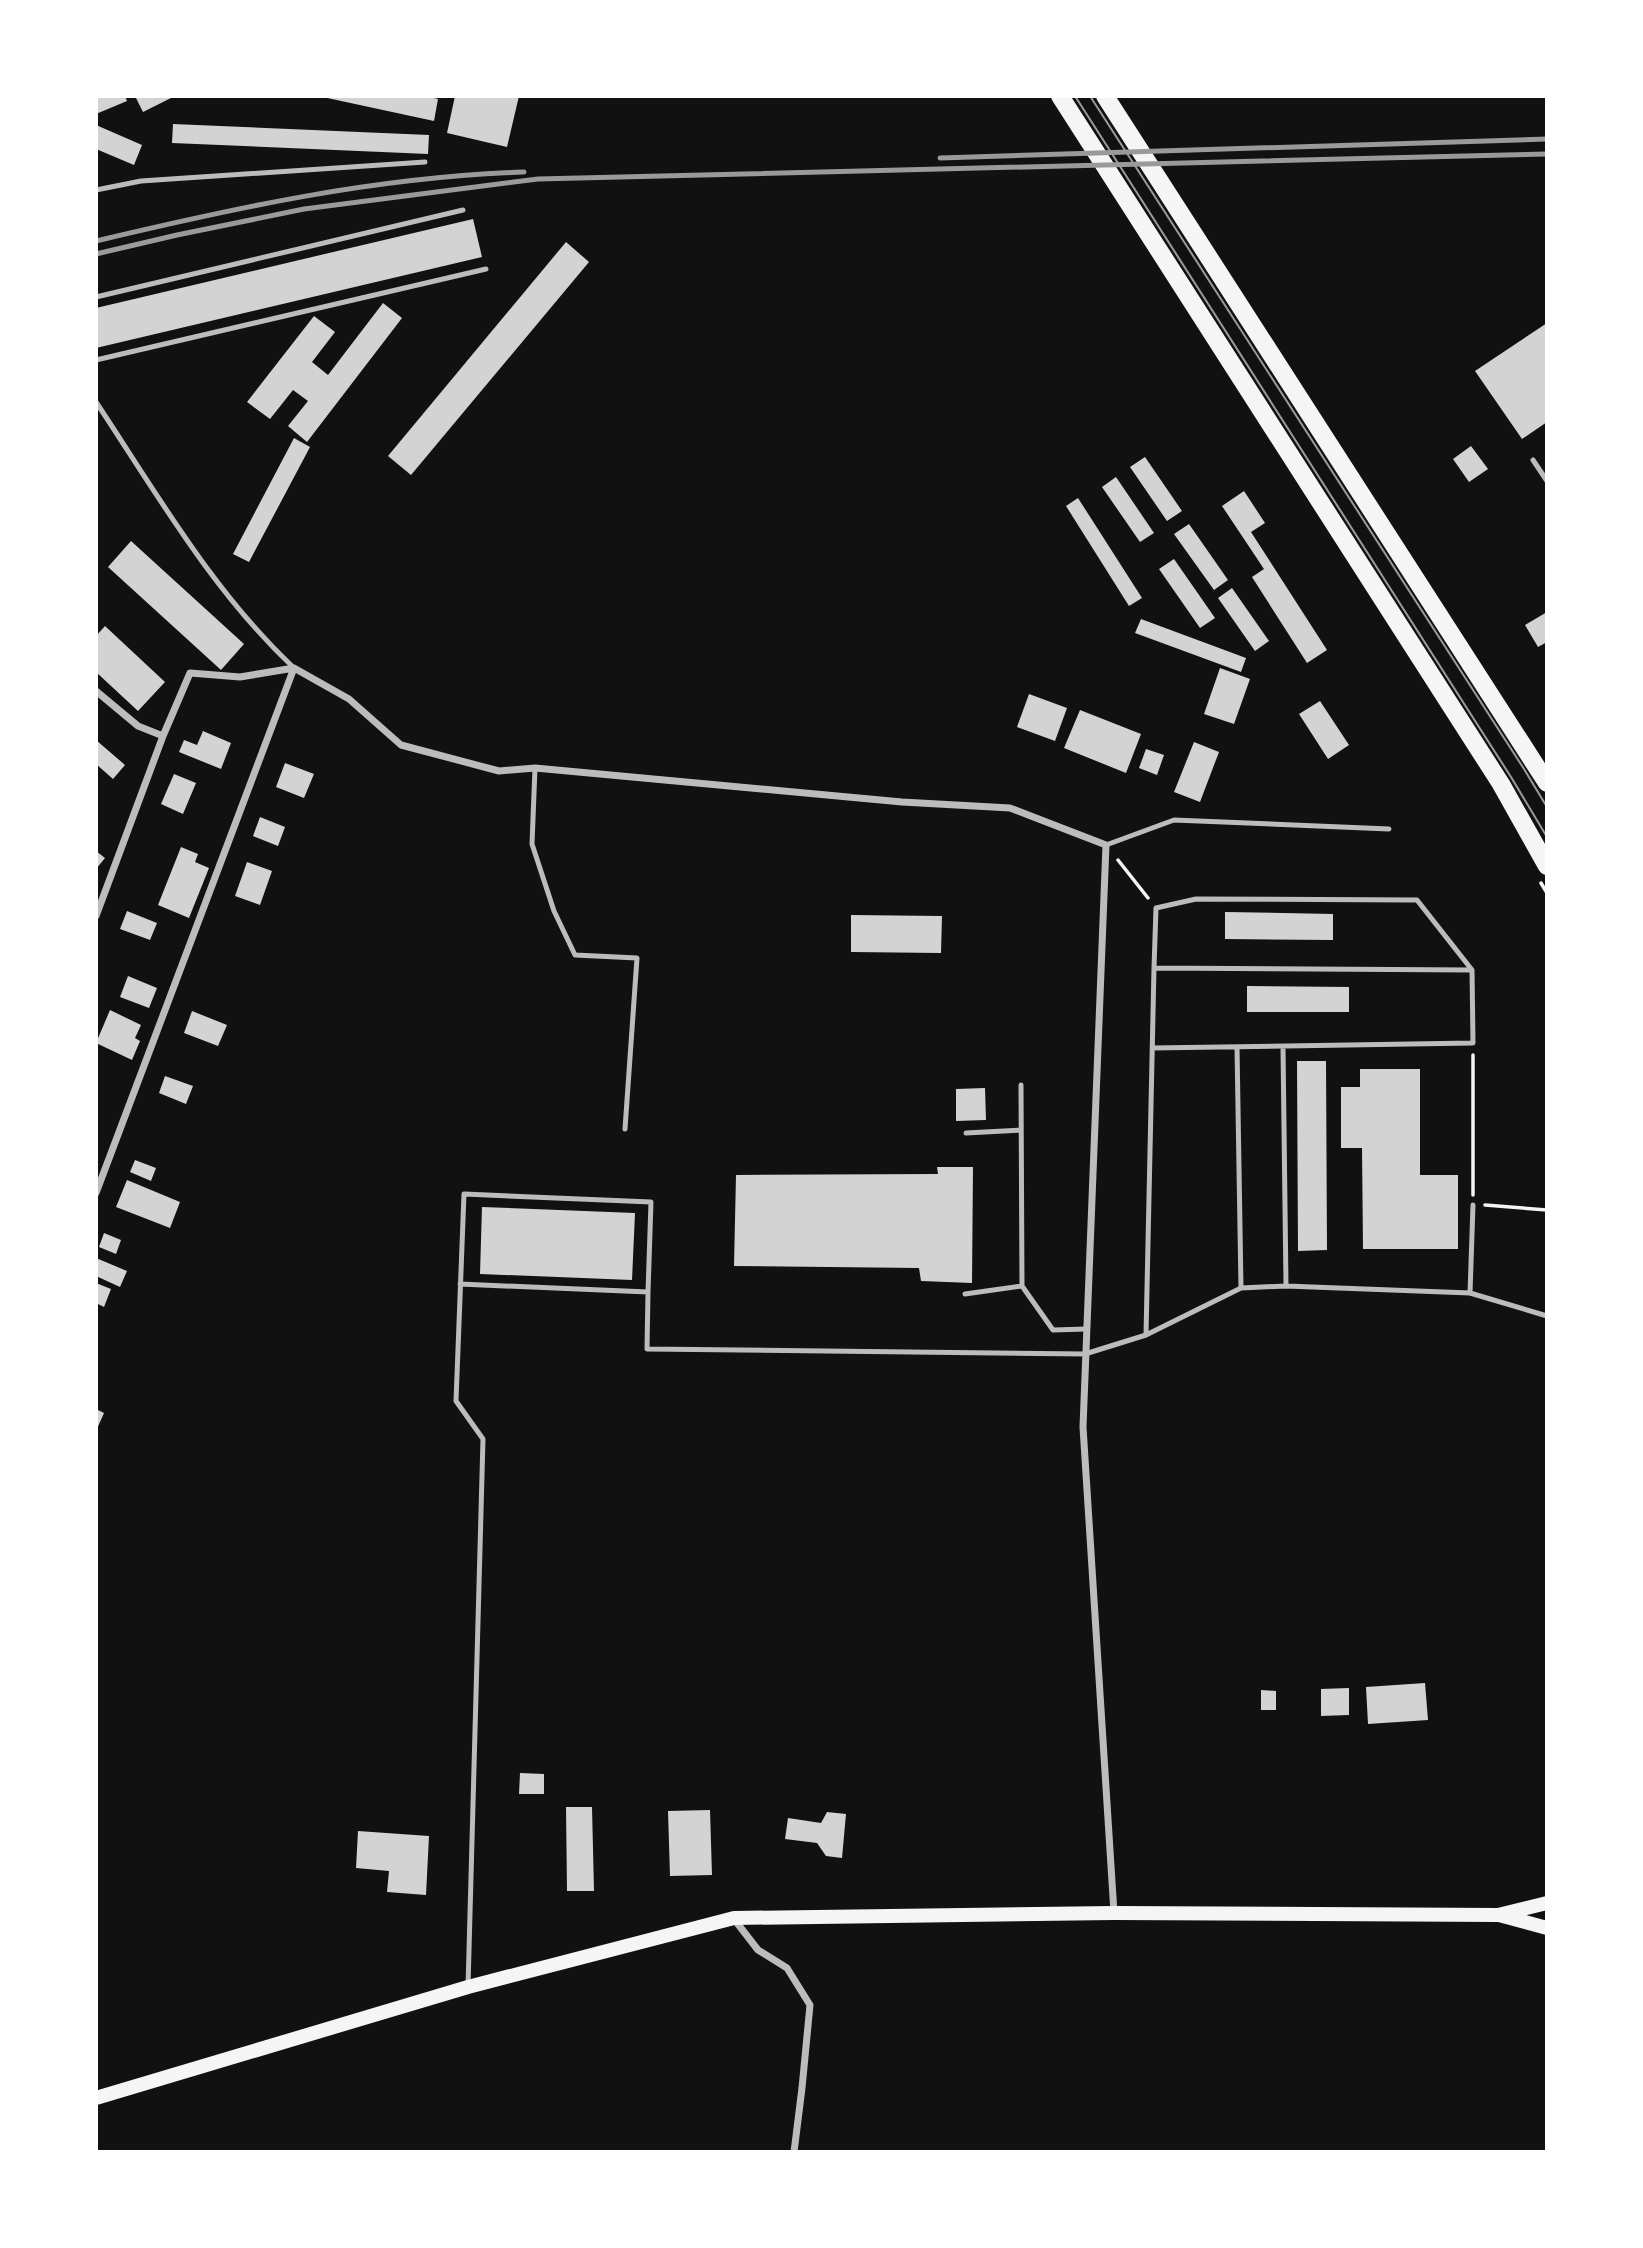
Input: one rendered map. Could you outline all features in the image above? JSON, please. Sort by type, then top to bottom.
[{"type":"main road","points":[[1060,96],[1501,784],[1547,866]]},
{"type":"main road","points":[[1105,96],[1547,783]]},
{"type":"main road","points":[[96,2098],[468,1987],[734,1919],[1114,1913],[1497,1914],[1547,1903]]},
{"type":"main road","points":[[1497,1914],[1547,1928]]},
{"type":"street","points":[[96,1193],[294,668]]},
{"type":"street","points":[[96,916],[163,736],[190,673],[240,677],[294,668],[349,699],[401,746],[499,771],[535,768],[901,802],[1010,808],[1106,845],[1083,1427],[1114,1913]]},
{"type":"street","points":[[96,691],[138,726],[163,736]]},
{"type":"street","points":[[734,1919],[758,1950],[787,1968],[810,2005],[794,2152]]},
{"type":"lane","points":[[96,190],[141,181],[425,162]]},
{"type":"lane","points":[[96,297],[463,210]]},
{"type":"lane","points":[[96,360],[486,269]]},
{"type":"lane","points":[[96,402],[201,560],[265,641],[294,668]]},
{"type":"lane","points":[[1533,460],[1547,481]]},
{"type":"lane","points":[[535,768],[532,844],[554,911],[575,955],[637,958],[625,1129]]},
{"type":"lane","points":[[1106,845],[1174,820],[1389,829]]},
{"type":"lane","points":[[1146,1335],[1152,1048],[1156,908],[1196,899],[1417,900],[1472,970],[1473,1043],[1152,1048]]},
{"type":"lane","points":[[1154,968],[1472,970]]},
{"type":"lane","points":[[1237,1047],[1241,1288]]},
{"type":"lane","points":[[1283,1047],[1286,1286]]},
{"type":"lane","points":[[1021,1085],[1022,1286],[1054,1330],[1086,1329]]},
{"type":"lane","points":[[966,1133],[1021,1130]]},
{"type":"lane","points":[[468,1987],[483,1439],[456,1401],[464,1194],[651,1202],[647,1349],[1086,1354],[1146,1335],[1241,1288],[1286,1286],[1470,1293],[1547,1316]]},
{"type":"lane","points":[[1470,1293],[1473,1205]]},
{"type":"lane","points":[[460,1284],[648,1292]]},
{"type":"lane","points":[[965,1294],[1022,1286]]},
{"type":"path","points":[[1106,845],[1156,908]]},
{"type":"path","points":[[1473,1043],[1473,1205],[1547,1210]]},
{"type":"building","points":[[96,96],[125,96],[127,101],[96,114]]},
{"type":"building","points":[[135,96],[175,96],[143,112]]},
{"type":"building","points":[[318,96],[425,96],[438,99],[434,121]]},
{"type":"building","points":[[455,96],[519,96],[507,147],[447,133]]},
{"type":"building","points":[[173,124],[429,135],[428,154],[172,143]]},
{"type":"building","points":[[96,125],[142,145],[134,165],[96,149]]},
{"type":"building","points":[[473,219],[482,257],[96,348],[96,308]]},
{"type":"building","points":[[566,242],[589,262],[411,475],[388,456]]},
{"type":"building","points":[[383,303],[402,318],[307,442],[288,426],[308,401],[293,390],[270,419],[247,402],[314,316],[335,332],[312,362],[328,375]]},
{"type":"building","points":[[1547,323],[1547,422],[1522,439],[1475,371]]},
{"type":"building","points":[[294,438],[310,447],[249,562],[233,554]]},
{"type":"building","points":[[1471,446],[1488,469],[1469,482],[1453,459]]},
{"type":"building","points":[[1145,457],[1182,511],[1167,521],[1130,467]]},
{"type":"building","points":[[1116,477],[1154,533],[1140,542],[1102,487]]},
{"type":"building","points":[[1244,491],[1265,523],[1251,532],[1327,650],[1307,663],[1252,577],[1264,569],[1222,506]]},
{"type":"building","points":[[1078,498],[1142,598],[1129,606],[1066,506]]},
{"type":"building","points":[[1189,524],[1228,580],[1214,590],[1174,534]]},
{"type":"building","points":[[131,541],[244,644],[221,670],[108,567]]},
{"type":"building","points":[[1174,559],[1215,618],[1200,628],[1159,569]]},
{"type":"building","points":[[1232,588],[1269,641],[1255,651],[1218,598]]},
{"type":"building","points":[[1547,612],[1547,642],[1538,647],[1525,625]]},
{"type":"building","points":[[1141,619],[1246,658],[1241,672],[1135,633]]},
{"type":"building","points":[[105,626],[165,682],[138,711],[96,672],[96,636]]},
{"type":"building","points":[[1220,668],[1250,679],[1234,724],[1204,714]]},
{"type":"building","points":[[1029,694],[1067,708],[1055,741],[1017,727]]},
{"type":"building","points":[[1320,701],[1349,745],[1328,759],[1299,714]]},
{"type":"building","points":[[1080,710],[1141,734],[1126,773],[1064,748]]},
{"type":"building","points":[[203,731],[231,743],[221,769],[179,752],[184,740],[197,745]]},
{"type":"building","points":[[96,740],[125,765],[113,779],[96,764]]},
{"type":"building","points":[[1194,742],[1219,752],[1200,802],[1174,792]]},
{"type":"building","points":[[1146,749],[1164,755],[1157,775],[1139,768]]},
{"type":"building","points":[[285,763],[314,774],[304,798],[276,787]]},
{"type":"building","points":[[174,774],[196,783],[183,814],[161,804]]},
{"type":"building","points":[[260,817],[285,827],[278,846],[253,836]]},
{"type":"building","points":[[181,847],[198,854],[195,862],[209,868],[189,918],[158,905]]},
{"type":"building","points":[[96,851],[105,858],[96,869]]},
{"type":"building","points":[[247,862],[272,871],[260,905],[235,896]]},
{"type":"building","points":[[127,911],[157,923],[150,940],[120,929]]},
{"type":"building","points":[[1225,912],[1333,914],[1333,940],[1225,939]]},
{"type":"building","points":[[851,915],[942,916],[941,953],[851,952]]},
{"type":"building","points":[[128,976],[157,988],[149,1008],[120,997]]},
{"type":"building","points":[[1247,986],[1349,987],[1349,1012],[1247,1012]]},
{"type":"building","points":[[110,1010],[141,1025],[135,1038],[140,1041],[132,1060],[96,1043]]},
{"type":"building","points":[[192,1011],[227,1025],[218,1046],[184,1033]]},
{"type":"building","points":[[1297,1061],[1326,1061],[1327,1250],[1298,1251]]},
{"type":"building","points":[[1360,1069],[1420,1069],[1420,1175],[1458,1175],[1458,1249],[1363,1249],[1362,1148],[1341,1148],[1341,1087],[1360,1087]]},
{"type":"building","points":[[165,1076],[193,1086],[186,1104],[159,1093]]},
{"type":"building","points":[[985,1088],[986,1120],[956,1121],[956,1089]]},
{"type":"building","points":[[135,1160],[156,1168],[151,1181],[130,1172]]},
{"type":"building","points":[[937,1167],[973,1167],[972,1283],[921,1281],[919,1268],[734,1266],[736,1175],[938,1174]]},
{"type":"building","points":[[127,1180],[180,1202],[170,1228],[116,1207]]},
{"type":"building","points":[[482,1207],[635,1213],[632,1280],[480,1274]]},
{"type":"building","points":[[104,1233],[121,1240],[116,1254],[99,1247]]},
{"type":"building","points":[[96,1258],[127,1271],[120,1287],[96,1276]]},
{"type":"building","points":[[96,1283],[111,1289],[104,1307],[96,1303]]},
{"type":"building","points":[[96,1409],[104,1413],[96,1431]]},
{"type":"building","points":[[1425,1683],[1428,1720],[1368,1724],[1366,1687]]},
{"type":"building","points":[[1349,1688],[1349,1715],[1321,1716],[1321,1689]]},
{"type":"building","points":[[1261,1690],[1276,1691],[1276,1710],[1261,1710]]},
{"type":"building","points":[[520,1773],[544,1774],[544,1794],[519,1794]]},
{"type":"building","points":[[566,1807],[592,1807],[594,1891],[567,1891]]},
{"type":"building","points":[[710,1810],[712,1875],[670,1876],[668,1811]]},
{"type":"building","points":[[827,1812],[846,1814],[842,1858],[826,1856],[817,1843],[785,1839],[788,1818],[821,1823]]},
{"type":"building","points":[[358,1831],[429,1836],[426,1895],[387,1892],[389,1871],[356,1868]]},
{"type":"tram line","points":[[1075,96],[1547,837]]},
{"type":"tram line","points":[[1090,96],[1547,807]]},
{"type":"railway","points":[[940,158],[1547,139]]},
{"type":"railway","points":[[96,254],[304,209],[538,179],[1547,154]]},
{"type":"railway","points":[[96,241],[256,206],[362,187],[524,172]]}]
